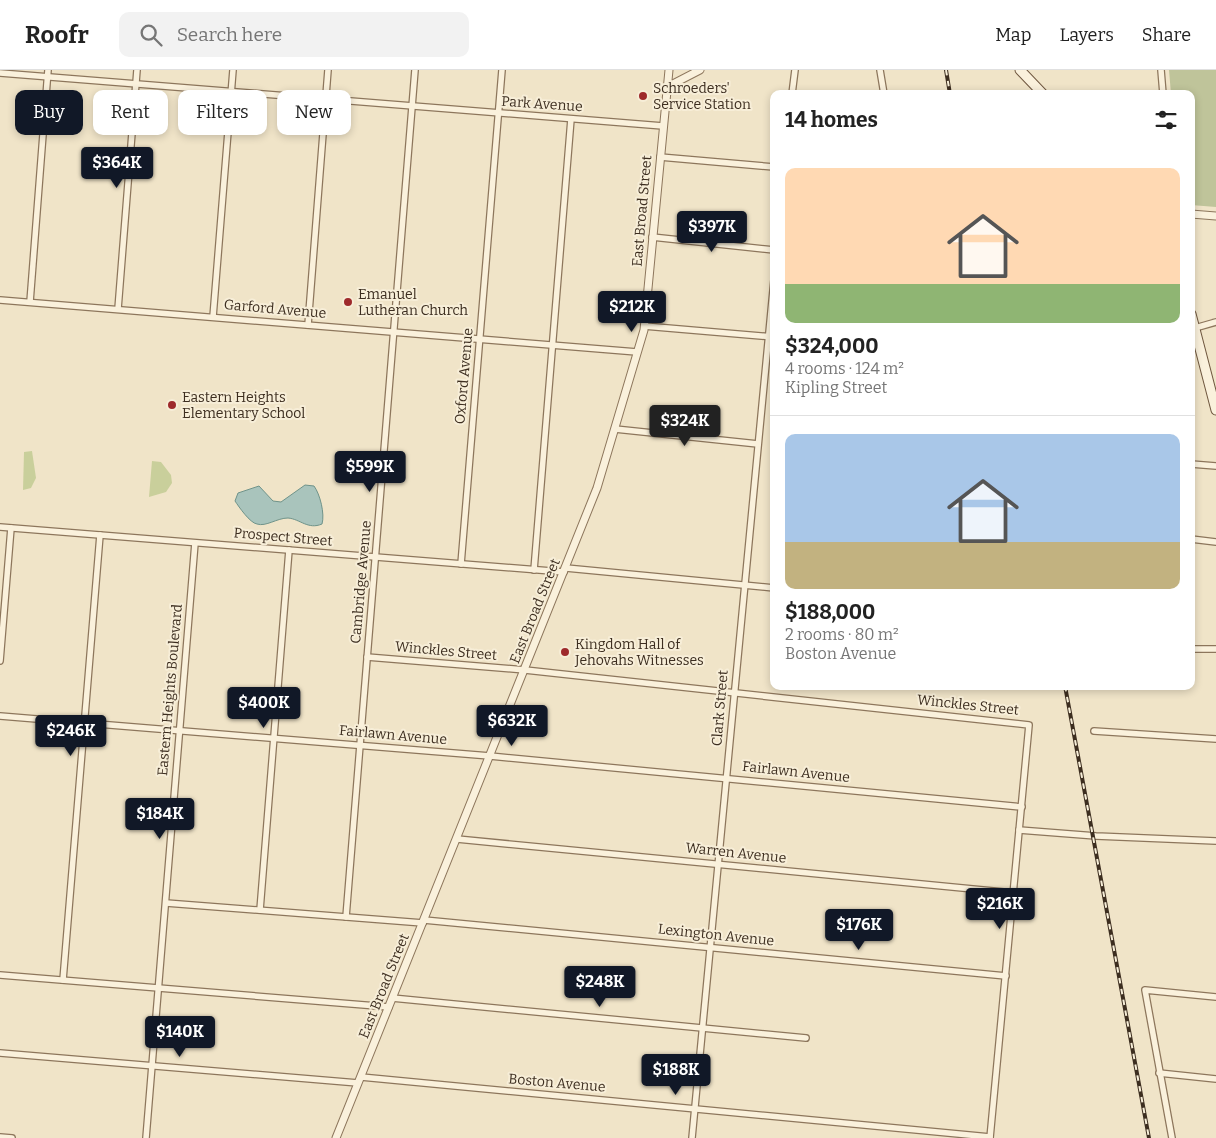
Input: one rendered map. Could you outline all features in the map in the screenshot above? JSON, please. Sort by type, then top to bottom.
[{"type":"main road","points":[[1020,70],[1039,90]]},
{"type":"main road","points":[[1195,336],[1216,410]]},
{"type":"street","points":[[118,309],[137,70]]},
{"type":"street","points":[[232,90],[233,70]]},
{"type":"street","points":[[327,90],[328,70]]},
{"type":"street","name":"Cambridge Avenue","points":[[346,917],[415,70]]},
{"type":"street","name":"Oxford Avenue","points":[[461,564],[502,70]]},
{"type":"street","name":"East Broad Street","points":[[336,1138],[597,488],[644,326],[669,70]]},
{"type":"street","points":[[667,87],[700,70]]},
{"type":"street","points":[[792,90],[795,70]]},
{"type":"street","points":[[880,70],[883,90]]},
{"type":"street","points":[[1161,70],[1163,90]]},
{"type":"street","name":"Park Avenue","points":[[0,73],[48,73],[136,84],[208,90]]},
{"type":"street","points":[[30,302],[48,73]]},
{"type":"street","name":"Park Avenue","points":[[351,101],[663,126]]},
{"type":"street","points":[[534,570],[571,119]]},
{"type":"street","points":[[213,317],[228,135]]},
{"type":"street","points":[[308,325],[323,135]]},
{"type":"street","points":[[660,157],[770,167]]},
{"type":"street","points":[[1195,214],[1216,216]]},
{"type":"street","points":[[652,238],[770,250]]},
{"type":"street","name":"Garford Avenue","points":[[0,300],[638,352]]},
{"type":"street","points":[[1195,332],[1216,322]]},
{"type":"street","points":[[644,326],[770,337]]},
{"type":"street","name":"Clark Street","points":[[692,1138],[744,586],[770,345]]},
{"type":"street","points":[[614,429],[758,444]]},
{"type":"street","points":[[1195,464],[1216,466]]},
{"type":"street","name":"Prospect Street","points":[[0,527],[534,570],[565,570],[770,588]]},
{"type":"street","points":[[0,661],[11,528]]},
{"type":"street","points":[[63,980],[100,535]]},
{"type":"street","points":[[1195,539],[1216,542]]},
{"type":"street","name":"Eastern Heights Boulevard","points":[[146,1138],[195,543]]},
{"type":"street","points":[[260,910],[289,550]]},
{"type":"street","points":[[1195,649],[1216,649]]},
{"type":"street","name":"Winckles Street","points":[[367,657],[525,670],[1030,724],[1022,807]]},
{"type":"street","name":"Fairlawn Avenue","points":[[0,716],[490,756],[1022,807]]},
{"type":"street","points":[[1094,731],[1216,739]]},
{"type":"street","points":[[990,1137],[1022,807]]},
{"type":"street","points":[[1019,830],[1096,836],[1216,841]]},
{"type":"street","name":"Warren Avenue","points":[[457,839],[1014,893]]},
{"type":"street","name":"Lexington Avenue","points":[[166,902],[710,947],[1006,976]]},
{"type":"street","points":[[0,975],[389,1007]]},
{"type":"street","points":[[1172,1138],[1145,990],[1216,997]]},
{"type":"street","points":[[392,998],[806,1038]]},
{"type":"street","name":"Boston Avenue","points":[[0,1053],[152,1066],[359,1080],[990,1137]]},
{"type":"street","points":[[1159,1073],[1216,1079]]},
{"type":"street","points":[[0,1137],[12,1138]]},
{"type":"green space","points":[[1169,70],[1216,70],[1216,207],[1195,205],[1195,90],[1171,90]]},
{"type":"green space","points":[[32,451],[36,478],[31,488],[23,490],[24,452]]},
{"type":"green space","points":[[152,461],[161,462],[171,475],[172,483],[166,492],[149,497]]},
{"type":"water","points":[[305,485],[314,486],[321,504],[323,520],[322,524],[317,526],[288,518],[260,525],[248,518],[235,501],[238,493],[259,486],[273,501],[281,502]]},
{"type":"railway","points":[[946,70],[949,90]]},
{"type":"railway","points":[[1066,690],[1149,1138]]},
{"type":"place","name":"Schroeders' Service Station","points":[[643,96]]},
{"type":"place","name":"Emanuel Lutheran Church","points":[[348,302]]},
{"type":"place","name":"Eastern Heights Elementary School","points":[[172,405]]},
{"type":"place","name":"Kingdom Hall of Jehovahs Witnesses","points":[[565,652]]}]
